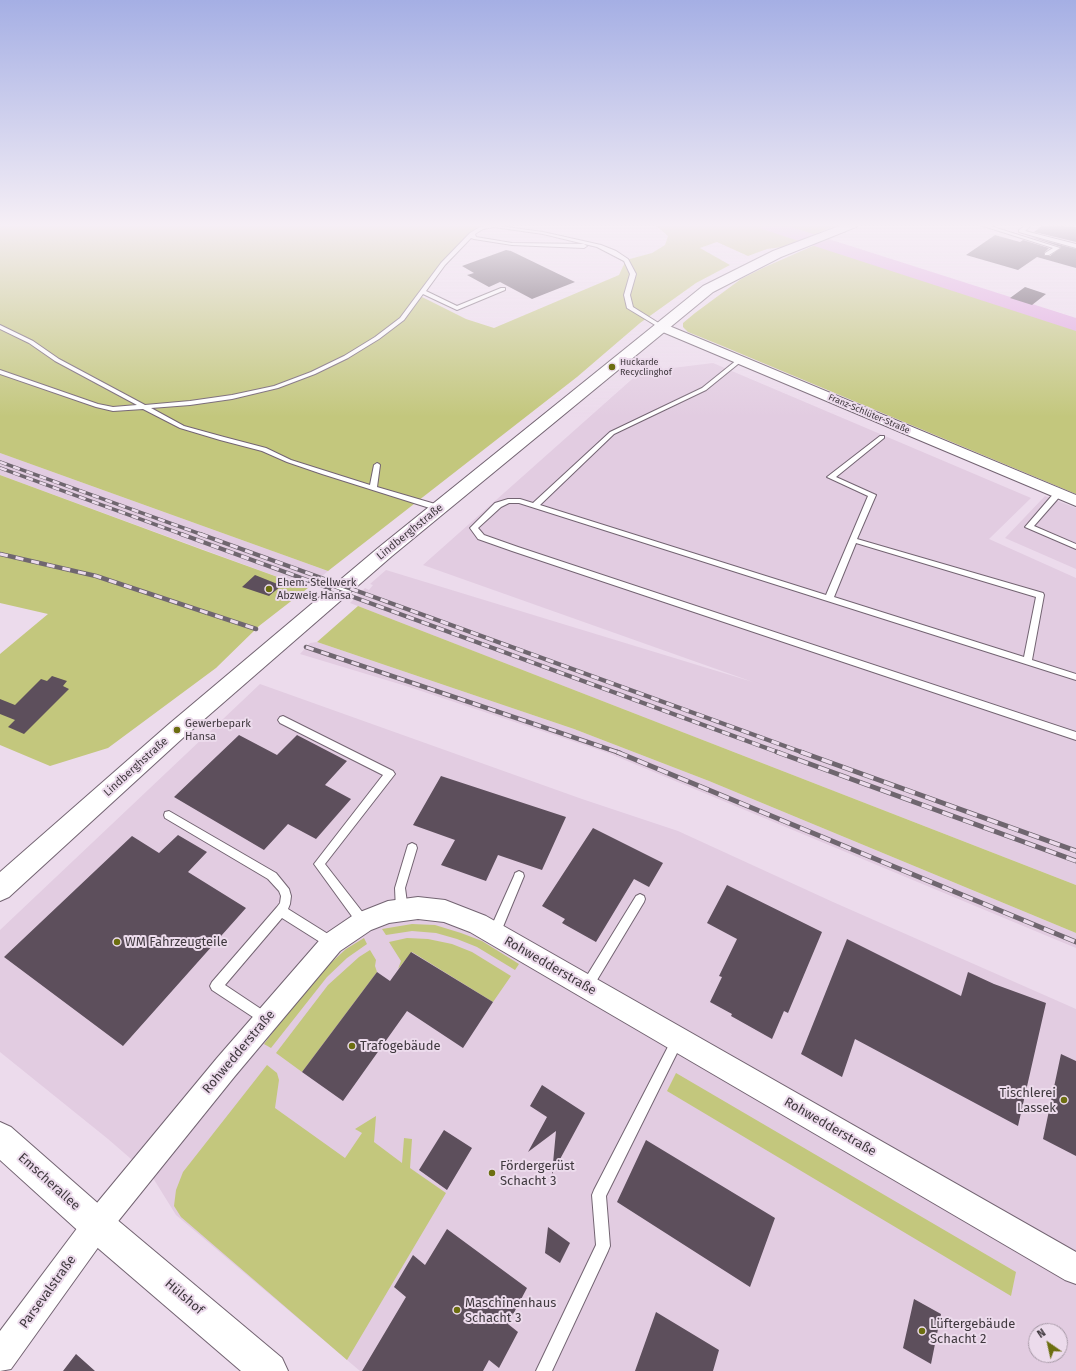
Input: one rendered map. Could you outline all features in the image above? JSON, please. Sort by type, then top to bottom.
[{"type":"main road","name":"Lindberghstraße","points":[[0,889],[177,730],[385,552],[708,289]]},
{"type":"main road","name":"Emscherallee","points":[[0,1138],[97,1225]]},
{"type":"main road","name":"Hülshof","points":[[97,1225],[269,1371]]},
{"type":"street","name":"Franz-Schlüter-Straße","points":[[662,327],[1076,501]]},
{"type":"street","name":"Rohwedderstraße","points":[[97,1225],[266,1019],[332,943],[362,922],[388,912],[418,908],[445,911],[478,924],[1076,1269]]},
{"type":"street","name":"Parsevalstraße","points":[[0,1358],[97,1225]]},
{"type":"lane","points":[[0,372],[113,409],[190,403],[232,397],[276,387],[313,373],[346,357],[377,338],[402,319],[425,289]]},
{"type":"lane","points":[[423,292],[457,308],[503,289]]},
{"type":"lane","points":[[629,289],[628,295],[630,308],[662,327]]},
{"type":"lane","points":[[0,327],[31,342],[57,360],[113,388],[143,407],[182,427],[222,439],[264,449],[289,461],[324,473],[439,508]]},
{"type":"lane","points":[[535,505],[612,433],[704,389],[740,360]]},
{"type":"lane","points":[[829,599],[872,496],[831,477],[882,438]]},
{"type":"lane","points":[[373,487],[377,464]]},
{"type":"lane","points":[[1058,494],[1029,527],[1076,547]]},
{"type":"lane","points":[[1076,677],[520,500],[508,501],[498,506],[474,528],[481,537],[514,549],[1076,736]]},
{"type":"lane","points":[[853,540],[1040,595],[1027,662]]},
{"type":"lane","points":[[283,720],[390,774],[319,864],[362,922]]},
{"type":"lane","points":[[169,815],[272,876],[284,889],[286,896],[285,904],[281,912],[216,986],[266,1019]]},
{"type":"lane","points":[[402,910],[400,888],[412,848]]},
{"type":"lane","points":[[494,934],[519,876]]},
{"type":"lane","points":[[586,987],[640,899]]},
{"type":"lane","points":[[281,912],[332,943]]},
{"type":"lane","points":[[544,1371],[603,1246],[599,1195],[678,1039]]},
{"type":"shaded area","points":[[713,363],[1031,498],[989,539],[1076,578],[1076,885],[350,603],[365,588],[369,590],[373,585],[370,584],[386,570],[753,682],[423,565],[640,372]]},
{"type":"shaded area","points":[[0,453],[328,571],[308,588],[0,475]]},
{"type":"shaded area","points":[[1045,496],[1076,508],[1076,569],[1005,538]]},
{"type":"shaded area","points":[[317,642],[574,729],[709,781],[1076,933],[1076,948],[608,753],[406,686],[300,654],[310,643]]},
{"type":"shaded area","points":[[260,684],[582,799],[678,831],[833,902],[1076,1009],[1076,1371],[360,1371],[176,1215],[153,1178],[108,1139],[0,1052],[0,930]]},
{"type":"green space","points":[[0,289],[426,289],[420,296],[466,319],[494,328],[586,289],[688,289],[640,323],[577,377],[328,571],[0,453]]},
{"type":"green space","points":[[727,289],[950,289],[1076,330],[1076,494],[688,332],[683,327],[683,323]]},
{"type":"green space","points":[[0,475],[308,588],[259,626],[216,668],[108,748],[50,766],[0,745],[0,654],[48,614],[0,603]]},
{"type":"green space","points":[[358,606],[1076,885],[1076,933],[709,781],[574,729],[317,642]]},
{"type":"green space","points":[[412,924],[435,925],[461,933],[482,941],[519,964],[515,970],[477,947],[436,933],[412,931],[386,935],[382,929]]},
{"type":"green space","points":[[364,938],[367,944],[347,958],[327,977],[271,1048],[264,1044],[302,993],[323,970],[346,949]]},
{"type":"green space","points":[[407,938],[428,939],[452,944],[472,952],[511,976],[493,1002],[412,952],[398,969],[401,961],[389,942]]},
{"type":"green space","points":[[370,950],[376,960],[375,966],[377,972],[302,1072],[276,1053],[328,985],[359,957]]},
{"type":"green space","points":[[267,1065],[277,1073],[279,1080],[275,1108],[345,1158],[362,1133],[355,1129],[376,1116],[374,1142],[402,1163],[404,1138],[412,1139],[410,1168],[446,1193],[347,1360],[181,1217],[174,1206],[176,1190],[183,1172]]},
{"type":"green space","points":[[676,1073],[1016,1272],[1011,1296],[667,1091]]},
{"type":"building","points":[[513,289],[557,289],[532,299]]},
{"type":"building","points":[[1022,289],[1031,289],[1046,294],[1032,305],[1010,298]]},
{"type":"building","name":"Ehem. Stellwerk Abzweig Hansa","points":[[255,575],[281,586],[269,596],[242,587]]},
{"type":"building","points":[[52,676],[67,681],[63,686],[69,689],[24,734],[8,727],[15,720],[0,714],[0,699],[15,705],[41,679],[47,681]]},
{"type":"building","points":[[239,735],[277,755],[297,735],[347,761],[325,785],[351,799],[316,839],[288,824],[264,850],[174,797]]},
{"type":"building","points":[[441,776],[566,817],[542,870],[498,855],[486,881],[441,865],[455,840],[413,825]]},
{"type":"building","points":[[593,828],[663,863],[649,887],[634,879],[596,942],[562,923],[565,919],[542,906]]},
{"type":"building","name":"WM Fahrzeugteile","points":[[178,835],[207,852],[188,872],[246,908],[123,1046],[4,957],[132,836],[159,853]]},
{"type":"building","points":[[727,885],[822,932],[788,1013],[784,1011],[772,1039],[731,1016],[732,1014],[710,1002],[722,977],[719,976],[737,939],[707,923]]},
{"type":"building","points":[[847,939],[961,996],[968,972],[994,984],[1046,1003],[1018,1126],[855,1039],[842,1077],[801,1054]]},
{"type":"building","points":[[411,952],[493,1002],[463,1048],[407,1011],[343,1101],[302,1072],[377,972],[390,981]]},
{"type":"building","name":"Tischlerei Lassek","points":[[1061,1054],[1076,1061],[1076,1156],[1043,1139]]},
{"type":"building","points":[[542,1085],[585,1113],[552,1174],[556,1131],[528,1152],[547,1117],[530,1106]]},
{"type":"building","points":[[444,1130],[472,1148],[447,1190],[419,1170]]},
{"type":"building","points":[[646,1140],[775,1218],[750,1287],[617,1202]]},
{"type":"building","points":[[548,1227],[570,1243],[560,1263],[545,1253]]},
{"type":"building","name":"Maschinenhaus Schacht 3","points":[[447,1229],[527,1288],[508,1324],[518,1332],[499,1368],[489,1360],[483,1371],[362,1371],[406,1297],[394,1287],[413,1255],[425,1265]]},
{"type":"building","name":"Lüftergebäude Schacht 2","points":[[914,1299],[941,1314],[931,1364],[903,1348]]},
{"type":"building","points":[[656,1312],[719,1350],[713,1371],[635,1371]]},
{"type":"building","points":[[76,1354],[95,1371],[63,1371]]},
{"type":"waterway","points":[[965,289],[1076,325]]},
{"type":"railway","points":[[0,462],[203,535]]},
{"type":"railway","points":[[0,468],[184,535]]},
{"type":"railway","points":[[181,534],[780,753]]},
{"type":"railway","points":[[200,534],[804,753]]},
{"type":"railway","points":[[0,554],[96,576],[256,629]]},
{"type":"railway","points":[[306,647],[620,753]]},
{"type":"railway","points":[[617,752],[1076,942]]},
{"type":"railway","points":[[777,752],[1076,861]]},
{"type":"railway","points":[[801,752],[1076,851]]},
{"type":"place","name":"Huckarde Recyclinghof","points":[[612,367]]},
{"type":"place","name":"Ehem. Stellwerk Abzweig Hansa","points":[[269,589]]},
{"type":"place","name":"Gewerbepark Hansa","points":[[177,730]]},
{"type":"place","name":"WM Fahrzeugteile","points":[[117,942]]},
{"type":"place","name":"Trafogebäude","points":[[352,1046]]},
{"type":"place","name":"Tischlerei Lassek","points":[[1064,1100]]},
{"type":"place","name":"Fördergerüst Schacht 3","points":[[492,1173]]},
{"type":"place","name":"Maschinenhaus Schacht 3","points":[[457,1310]]},
{"type":"place","name":"Lüftergebäude Schacht 2","points":[[922,1331]]}]
